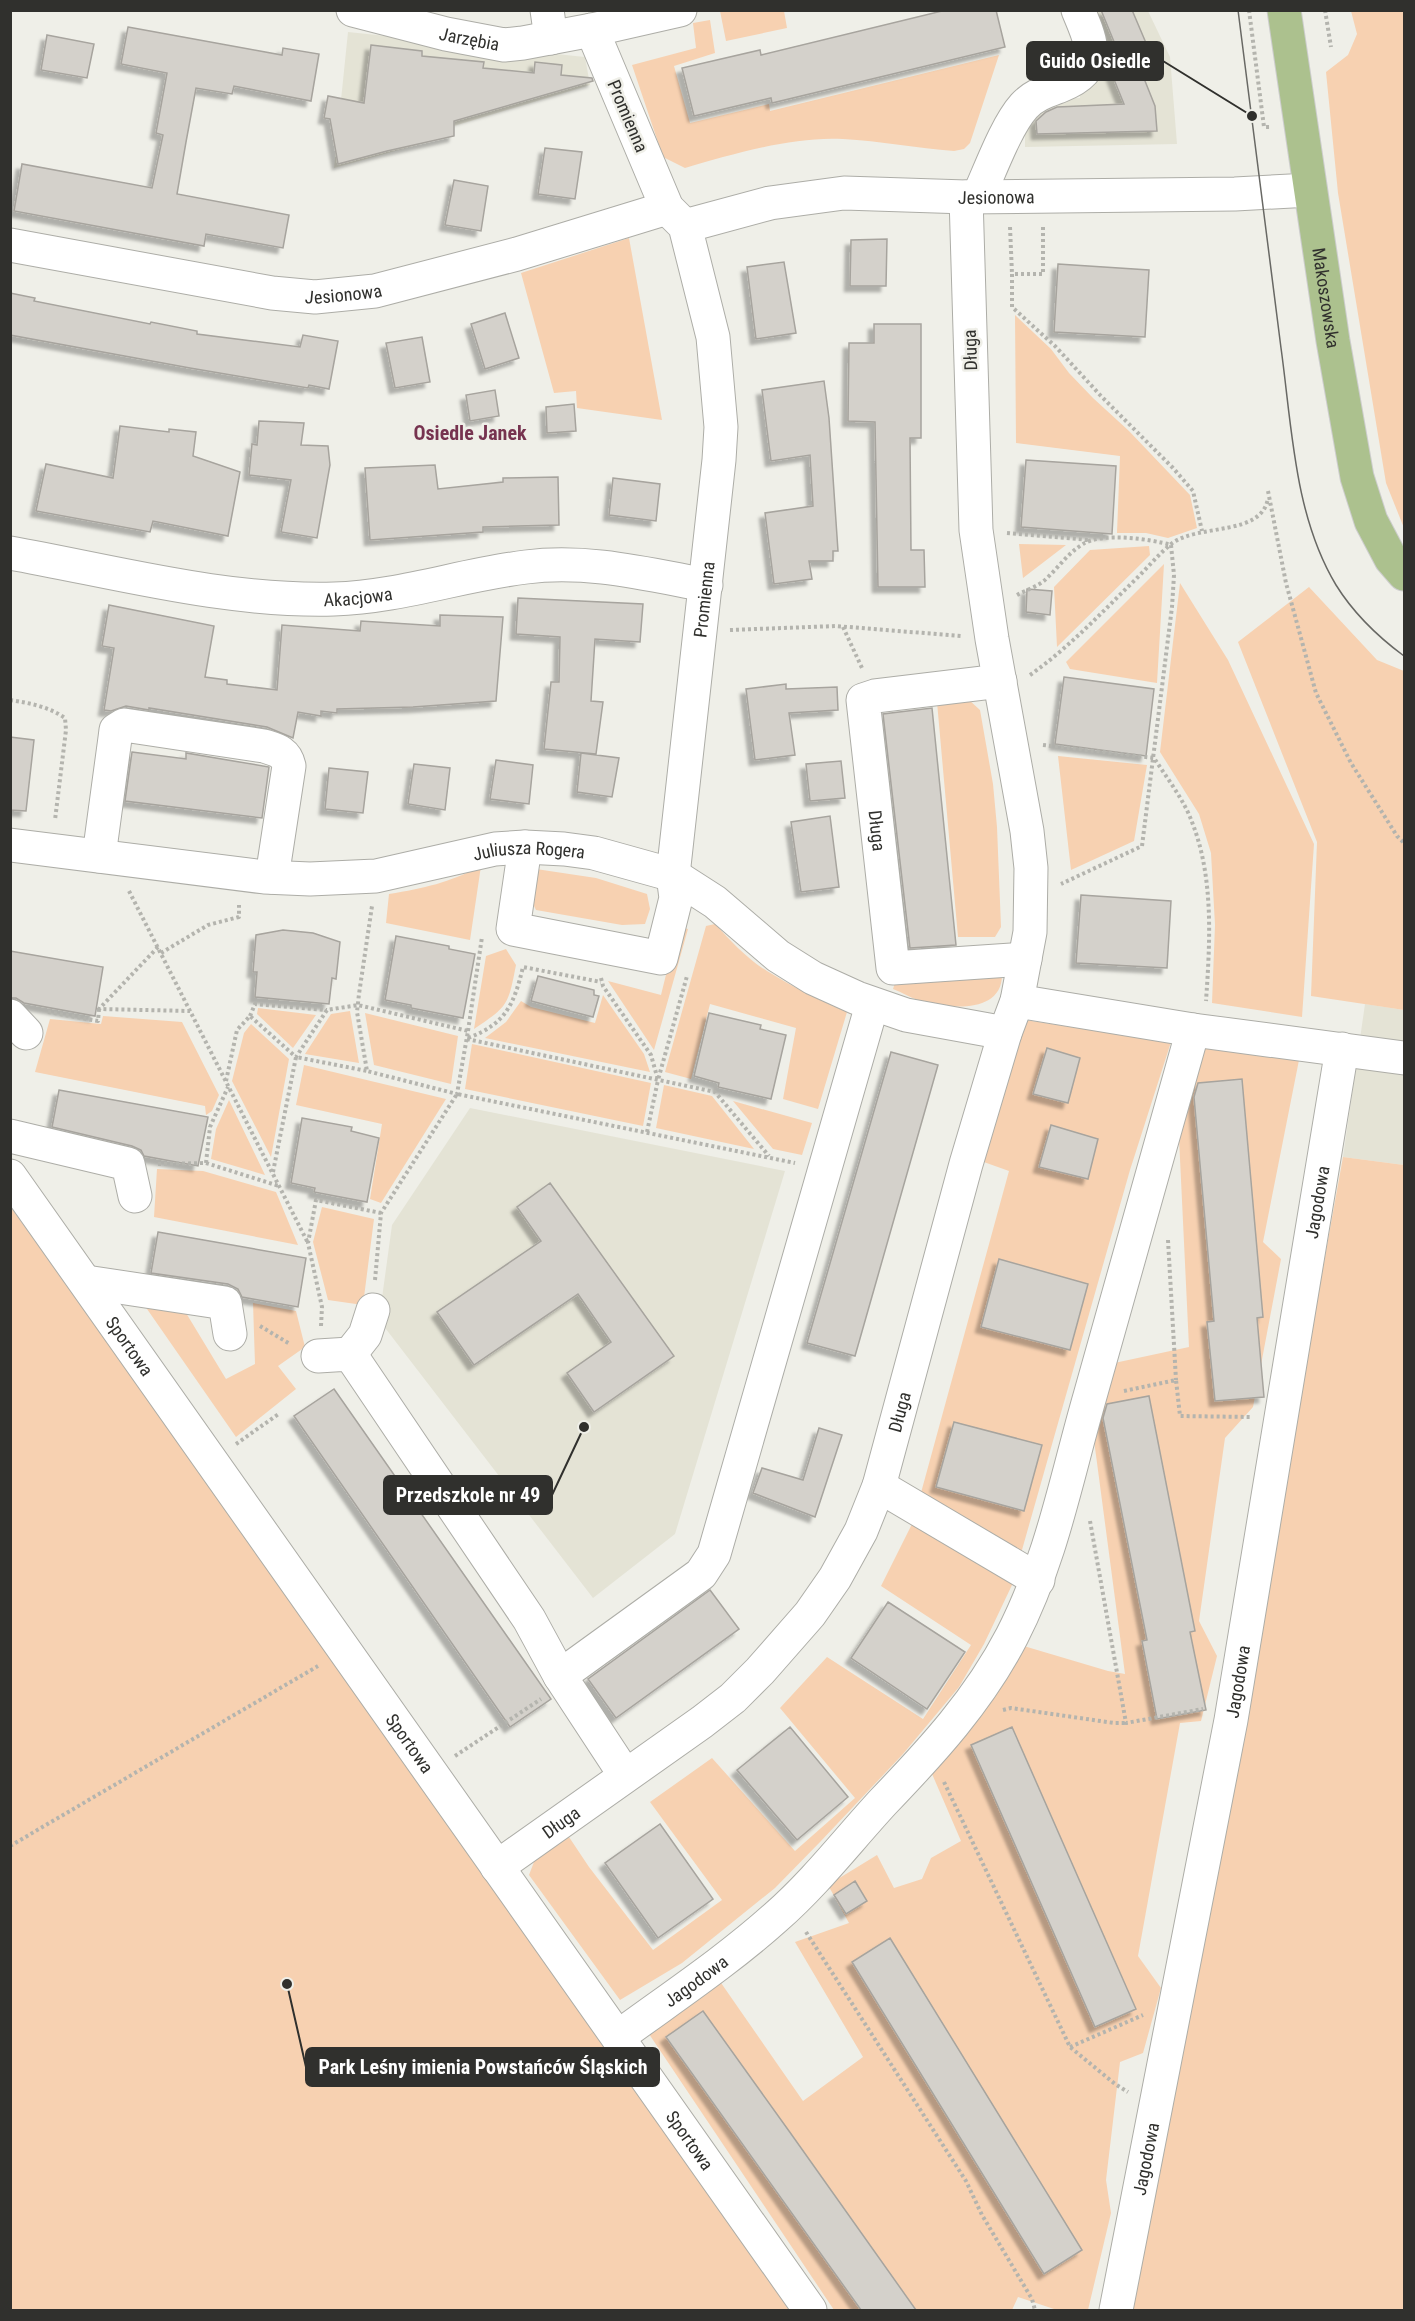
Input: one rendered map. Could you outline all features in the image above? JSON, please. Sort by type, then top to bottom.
[{"type":"main road","name":"Makoszowska","points":[[1284,10],[1333,341],[1357,477],[1371,521],[1391,559],[1404,574]]},
{"type":"street","name":"Jarzębia","points":[[353,10],[398,16],[446,34],[504,45],[549,24],[592,30],[680,10]]},
{"type":"street","points":[[984,197],[1012,125],[1025,105],[1044,92],[1075,79],[1089,62],[1092,42],[1078,10]]},
{"type":"street","name":"Promienna","points":[[525,847],[513,929],[661,958],[676,898],[673,875],[719,460],[721,427],[719,383],[713,337],[676,217],[592,30]]},
{"type":"street","name":"Jesionowa","points":[[10,245],[272,293],[315,297],[375,291],[676,217],[844,193],[984,197],[1234,194],[1310,190]]},
{"type":"street","name":"Długa","points":[[497,1867],[732,1698],[786,1644],[835,1578],[861,1531],[879,1486],[966,1164],[1005,1033],[1017,1001],[1025,959],[1032,897],[1027,831],[989,624],[976,530],[984,197]]},
{"type":"street","name":"Akacjowa","points":[[10,553],[215,591],[280,597],[333,599],[371,596],[500,571],[549,565],[582,565],[622,570],[706,585]]},
{"type":"street","points":[[875,696],[1001,687]]},
{"type":"street","name":"Długa","points":[[875,696],[863,700],[893,968],[1025,959]]},
{"type":"street","points":[[106,857],[116,730],[124,724],[264,747],[281,752],[287,757],[289,766],[256,875]]},
{"type":"street","name":"Juliusza Rogera","points":[[10,845],[256,875],[310,879],[376,876],[495,849],[525,847],[564,849],[594,854],[673,875],[715,902],[778,956],[813,978],[872,1005],[906,1015],[1005,1033]]},
{"type":"street","points":[[1017,1001],[1198,1031],[1404,1058]]},
{"type":"street","points":[[562,1680],[701,1574],[714,1554],[872,1005]]},
{"type":"street","name":"Jagodowa","points":[[618,2037],[730,1954],[789,1905],[931,1753],[970,1704],[1011,1638],[1038,1580],[1054,1533],[1089,1398],[1198,1031]]},
{"type":"street","name":"Jagodowa","points":[[1116,2310],[1234,1704],[1342,1049]]},
{"type":"street","points":[[10,1136],[128,1164],[135,1196]]},
{"type":"street","name":"Sportowa","points":[[10,1176],[810,2310]]},
{"type":"street","points":[[86,1282],[227,1318]]},
{"type":"street","points":[[318,1356],[350,1354],[365,1335],[373,1310]]},
{"type":"street","points":[[350,1354],[530,1620],[562,1680],[625,1775]]},
{"type":"street","points":[[879,1486],[1038,1580]]},
{"type":"path","points":[[1325,10],[1331,47]]},
{"type":"path","points":[[1012,274],[1043,274],[1043,196]]},
{"type":"path","points":[[984,197],[1012,274],[1012,307],[1056,347],[1193,491],[1202,531]]},
{"type":"path","points":[[1001,687],[1058,655],[1171,545],[1202,531],[1247,524],[1256,519],[1263,511],[1268,491],[1286,583],[1316,693],[1351,763],[1397,836],[1404,843]]},
{"type":"path","points":[[976,530],[1094,540],[1156,540],[1171,545]]},
{"type":"path","points":[[701,631],[989,624],[1045,581],[1064,560],[1085,543],[1094,540]]},
{"type":"path","points":[[1032,897],[1142,846],[1172,607],[1174,575],[1171,545]]},
{"type":"path","points":[[841,627],[875,696]]},
{"type":"path","points":[[10,700],[36,704],[55,711],[65,718],[66,730],[51,850]]},
{"type":"path","points":[[1011,741],[1154,759]]},
{"type":"path","points":[[1154,759],[1192,820],[1204,860],[1208,921],[1208,975],[1198,1031]]},
{"type":"path","points":[[106,857],[158,947],[308,1243],[322,1307],[318,1356],[302,1352],[227,1318]]},
{"type":"path","points":[[161,954],[208,925],[239,916],[256,875]]},
{"type":"path","points":[[367,1071],[357,1012],[376,876]]},
{"type":"path","points":[[16,1022],[24,1007],[98,1021],[99,1009],[158,947]]},
{"type":"path","points":[[601,982],[608,948]]},
{"type":"path","points":[[647,1132],[658,1080],[690,966]]},
{"type":"path","points":[[467,1039],[482,1032],[504,1015],[515,997],[523,967],[601,982],[651,1055],[658,1080]]},
{"type":"path","points":[[226,1081],[237,1030],[250,1016],[255,1004],[327,1010],[358,1005],[468,1031],[457,1094],[381,1213],[373,1310]]},
{"type":"path","points":[[99,1009],[190,1011]]},
{"type":"path","points":[[272,1173],[296,1057],[327,1010]]},
{"type":"path","points":[[250,1016],[296,1057],[367,1071],[457,1094],[825,1170]]},
{"type":"path","points":[[467,1039],[716,1092],[769,1157]]},
{"type":"path","points":[[206,1163],[210,1127],[229,1087]]},
{"type":"path","points":[[128,1164],[206,1163],[279,1187]]},
{"type":"path","points":[[308,1243],[316,1200],[381,1213]]},
{"type":"path","points":[[1168,1237],[1179,1416],[1281,1417]]},
{"type":"path","points":[[1089,1398],[1176,1380]]},
{"type":"path","points":[[235,1444],[280,1413]]},
{"type":"path","points":[[1089,1516],[1126,1723]]},
{"type":"path","points":[[10,1846],[322,1664]]},
{"type":"path","points":[[452,1758],[562,1680]]},
{"type":"path","points":[[1000,1711],[1011,1708],[1126,1723],[1234,1704]]},
{"type":"path","points":[[931,1753],[1070,2047],[1115,2084],[1155,2107]]},
{"type":"path","points":[[789,1905],[966,2181],[982,2215],[1032,2299],[1035,2310]]},
{"type":"path","points":[[1070,2047],[1159,2008],[1174,2011]]},
{"type":"shaded area","points":[[720,11],[784,11],[787,28],[726,41]]},
{"type":"shaded area","points":[[1060,11],[1148,11],[1170,57],[1177,144],[1025,147],[1025,101],[1080,98],[1076,49]]},
{"type":"shaded area","points":[[1351,11],[1404,11],[1404,528],[1386,483],[1338,193],[1326,72],[1348,55],[1357,34]]},
{"type":"shaded area","points":[[710,20],[715,53],[674,66],[690,123],[769,104],[770,111],[999,55],[970,143],[964,149],[954,151],[843,139],[804,140],[763,147],[685,168],[663,157],[632,65],[696,48],[693,23]]},
{"type":"shaded area","points":[[348,32],[585,57],[590,85],[454,126],[453,135],[334,168]]},
{"type":"shaded area","points":[[629,238],[662,420],[577,408],[576,391],[554,393],[521,273]]},
{"type":"shaded area","points":[[1015,315],[1051,349],[1069,373],[1190,495],[1197,528],[1168,538],[1146,533],[1117,533],[1120,456],[1016,443]]},
{"type":"shaded area","points":[[1019,544],[1066,545],[1023,578]]},
{"type":"shaded area","points":[[1149,546],[1150,555],[1057,647],[1054,587],[1090,550]]},
{"type":"shaded area","points":[[1164,564],[1157,683],[1070,669],[1066,662]]},
{"type":"shaded area","points":[[1180,583],[1228,660],[1314,844],[1302,1017],[1212,1003],[1215,925],[1211,853],[1199,814],[1160,752]]},
{"type":"shaded area","points":[[1309,587],[1377,660],[1404,671],[1404,1010],[1311,996],[1317,842],[1238,642]]},
{"type":"shaded area","points":[[969,700],[980,710],[993,784],[1001,927],[995,937],[958,937],[937,702]]},
{"type":"shaded area","points":[[1058,756],[1147,765],[1134,841],[1071,870]]},
{"type":"shaded area","points":[[481,866],[470,940],[386,923],[389,894],[436,884]]},
{"type":"shaded area","points":[[536,869],[596,878],[647,894],[650,909],[645,924],[622,925],[536,910],[532,902]]},
{"type":"shaded area","points":[[715,924],[753,961],[776,977],[847,1012],[818,1109],[783,1099],[796,1028],[710,1004],[691,1079],[665,1072],[706,926]]},
{"type":"shaded area","points":[[678,926],[688,929],[654,1050],[608,981],[661,995]]},
{"type":"shaded area","points":[[506,949],[516,965],[508,997],[505,1004],[494,1015],[474,1029],[486,956]]},
{"type":"shaded area","points":[[898,974],[1002,975],[999,988],[993,997],[983,1003],[956,1007],[915,999],[893,989]]},
{"type":"shaded area","points":[[603,995],[644,1054],[650,1072],[485,1038],[506,1022],[521,1001],[531,1007],[595,1023]]},
{"type":"shaded area","points":[[1365,1004],[1404,1010],[1404,1165],[1343,1157]]},
{"type":"shaded area","points":[[258,1008],[316,1015],[293,1048],[257,1014]]},
{"type":"shaded area","points":[[350,1011],[359,1063],[305,1054],[331,1014]]},
{"type":"shaded area","points":[[365,1013],[458,1036],[451,1084],[374,1065]]},
{"type":"shaded area","points":[[103,1016],[182,1022],[219,1095],[212,1111],[206,1115],[205,1106],[35,1072],[50,1019],[101,1024]]},
{"type":"shaded area","points":[[1025,1020],[1171,1042],[1130,1170],[1012,1585],[984,1644],[959,1687],[903,1754],[821,1841],[775,1888],[682,1963],[620,2000],[529,1875],[537,1854],[567,1834],[589,1867],[653,1950],[722,1900],[650,1802],[712,1758],[795,1851],[855,1798],[780,1708],[827,1657],[923,1719],[971,1645],[881,1586],[913,1522],[1009,1171],[981,1161]]},
{"type":"shaded area","points":[[251,1024],[289,1059],[271,1157],[232,1081],[244,1033]]},
{"type":"shaded area","points":[[472,1044],[651,1083],[643,1126],[465,1089]]},
{"type":"shaded area","points":[[1198,1045],[1299,1060],[1263,1242],[1281,1259],[1253,1407],[1225,1438],[1199,1621],[1217,1656],[1201,1721],[1180,1723],[1138,1956],[1161,1988],[1143,2053],[1120,2062],[1106,2180],[1111,2213],[1088,2310],[1057,2310],[1018,2297],[1012,2310],[834,2310],[649,2034],[719,1980],[803,2101],[863,2057],[795,1942],[849,1923],[828,1885],[877,1855],[894,1888],[922,1879],[931,1858],[961,1841],[926,1760],[1017,1644],[1125,1674],[1090,1410],[1105,1365],[1189,1347],[1177,1096]]},
{"type":"shaded area","points":[[304,1065],[446,1099],[381,1203],[370,1199],[382,1124],[296,1105]]},
{"type":"shaded area","points":[[664,1085],[712,1096],[754,1149],[656,1128]]},
{"type":"shaded area","points":[[229,1100],[265,1175],[211,1159],[216,1129]]},
{"type":"shaded area","points":[[733,1101],[812,1123],[802,1155],[773,1149]]},
{"type":"shaded area","points":[[470,1108],[785,1171],[675,1534],[593,1598],[379,1320],[392,1225]]},
{"type":"shaded area","points":[[1343,1157],[1404,1165],[1404,2310],[1127,2310],[1241,1722]]},
{"type":"shaded area","points":[[157,1169],[203,1171],[276,1192],[298,1245],[154,1217]]},
{"type":"shaded area","points":[[10,1206],[797,2310],[11,2310]]},
{"type":"shaded area","points":[[322,1207],[374,1219],[363,1305],[328,1300],[313,1242]]},
{"type":"shaded area","points":[[138,1296],[180,1303],[226,1379],[255,1364],[253,1303],[296,1311],[305,1347],[278,1366],[296,1389],[236,1437]]},
{"type":"building","points":[[946,10],[996,10],[1005,47],[772,103],[771,98],[694,116],[682,68],[760,50],[761,55]]},
{"type":"building","points":[[1101,10],[1132,10],[1149,50],[1135,56],[1155,106],[1157,131],[1037,134],[1036,121],[1046,112],[1057,107],[1124,104],[1109,67],[1122,61]]},
{"type":"building","points":[[128,27],[282,55],[283,48],[319,54],[311,101],[234,86],[232,94],[196,88],[177,194],[289,215],[283,248],[206,234],[204,246],[14,211],[22,164],[152,188],[163,135],[156,133],[167,73],[121,64]]},
{"type":"building","points":[[47,35],[94,44],[87,78],[41,70]]},
{"type":"building","points":[[371,45],[422,51],[422,56],[484,62],[483,68],[534,73],[535,62],[562,65],[561,75],[592,78],[593,81],[454,121],[454,136],[338,164],[330,119],[324,118],[328,96],[364,103]]},
{"type":"building","points":[[545,148],[582,152],[575,199],[538,194]]},
{"type":"building","points":[[454,180],[488,186],[481,231],[445,225]]},
{"type":"building","points":[[887,239],[886,286],[850,286],[851,240]]},
{"type":"building","points":[[784,262],[796,333],[756,339],[747,267]]},
{"type":"building","points":[[1058,264],[1149,270],[1145,337],[1054,332]]},
{"type":"building","points":[[10,293],[35,298],[34,301],[197,331],[197,334],[300,347],[303,335],[338,341],[329,389],[309,385],[308,388],[10,335]]},
{"type":"building","points":[[505,313],[519,358],[485,369],[471,324]]},
{"type":"building","points":[[874,324],[921,324],[921,438],[910,438],[911,550],[924,550],[925,587],[878,587],[875,422],[848,421],[849,343],[874,343]]},
{"type":"building","points":[[422,337],[430,382],[395,388],[386,343]]},
{"type":"building","points":[[824,381],[829,418],[838,551],[833,551],[833,561],[809,561],[812,579],[774,584],[765,513],[813,506],[810,455],[771,461],[762,390]]},
{"type":"building","points":[[495,390],[499,416],[470,421],[466,395]]},
{"type":"building","points":[[574,404],[576,431],[547,433],[546,407]]},
{"type":"building","points":[[259,421],[304,423],[301,445],[328,446],[330,465],[317,538],[281,532],[291,480],[249,475],[252,444],[257,445]]},
{"type":"building","points":[[120,426],[169,432],[169,429],[196,432],[193,456],[240,472],[228,536],[153,521],[150,532],[36,511],[46,464],[113,478]]},
{"type":"building","points":[[1026,460],[1116,466],[1112,534],[1021,527]]},
{"type":"building","points":[[435,465],[438,489],[503,482],[503,478],[558,477],[559,525],[483,527],[483,532],[370,540],[365,468]]},
{"type":"building","points":[[613,478],[660,484],[656,521],[609,515]]},
{"type":"building","points":[[1027,589],[1052,591],[1050,615],[1026,612]]},
{"type":"building","points":[[518,598],[643,604],[640,642],[595,639],[591,701],[603,702],[596,754],[544,749],[551,682],[559,682],[560,637],[516,634]]},
{"type":"building","points":[[109,605],[214,626],[205,677],[227,680],[227,684],[277,690],[282,625],[360,631],[361,621],[440,626],[440,615],[503,617],[496,701],[413,707],[337,709],[337,713],[321,711],[321,716],[298,712],[293,738],[267,727],[149,708],[149,710],[126,706],[111,711],[104,710],[114,648],[102,646]]},
{"type":"building","points":[[1064,677],[1154,689],[1146,756],[1055,744]]},
{"type":"building","points":[[786,684],[786,689],[837,687],[838,710],[789,713],[795,755],[755,760],[746,689]]},
{"type":"building","points":[[932,708],[956,945],[910,948],[883,714]]},
{"type":"building","points":[[10,737],[34,740],[26,811],[10,810]]},
{"type":"building","points":[[132,752],[186,759],[186,753],[269,767],[262,818],[125,801]]},
{"type":"building","points":[[581,753],[619,758],[612,797],[577,792]]},
{"type":"building","points":[[496,760],[533,765],[529,804],[490,799]]},
{"type":"building","points":[[841,761],[845,798],[810,801],[806,764]]},
{"type":"building","points":[[414,764],[450,768],[445,810],[408,804]]},
{"type":"building","points":[[329,768],[368,772],[363,813],[325,809]]},
{"type":"building","points":[[830,816],[839,887],[801,892],[791,822]]},
{"type":"building","points":[[1081,895],[1171,901],[1167,968],[1076,963]]},
{"type":"building","points":[[283,930],[313,933],[340,942],[336,979],[332,978],[329,1004],[255,997],[257,972],[253,972],[256,935]]},
{"type":"building","points":[[396,936],[449,946],[449,949],[475,954],[463,1018],[411,1008],[411,1005],[385,1000]]},
{"type":"building","points":[[10,951],[103,967],[95,1016],[24,1003],[16,998],[10,998]]},
{"type":"building","points":[[538,976],[594,990],[594,995],[599,996],[593,1017],[531,1001]]},
{"type":"building","points":[[709,1013],[761,1025],[760,1029],[786,1035],[771,1099],[718,1087],[719,1083],[694,1076]]},
{"type":"building","points":[[1047,1048],[1080,1058],[1068,1103],[1033,1094]]},
{"type":"building","points":[[891,1052],[938,1065],[855,1356],[807,1343]]},
{"type":"building","points":[[1242,1079],[1263,1317],[1257,1318],[1264,1397],[1215,1401],[1207,1322],[1214,1321],[1194,1097],[1198,1083]]},
{"type":"building","points":[[59,1090],[208,1117],[198,1166],[144,1156],[141,1150],[132,1146],[52,1127]]},
{"type":"building","points":[[302,1118],[352,1127],[351,1131],[379,1138],[367,1202],[314,1192],[315,1188],[291,1183]]},
{"type":"building","points":[[1051,1125],[1098,1139],[1088,1179],[1039,1167]]},
{"type":"building","points":[[550,1183],[674,1356],[594,1412],[567,1373],[611,1342],[578,1294],[474,1365],[437,1312],[541,1241],[517,1207]]},
{"type":"building","points":[[158,1232],[306,1258],[298,1307],[242,1297],[238,1289],[228,1284],[151,1273]]},
{"type":"building","points":[[999,1259],[1088,1284],[1070,1350],[981,1327]]},
{"type":"building","points":[[334,1389],[551,1699],[510,1727],[294,1416]]},
{"type":"building","points":[[1149,1396],[1195,1631],[1190,1632],[1206,1710],[1157,1719],[1142,1641],[1147,1640],[1103,1418],[1107,1404]]},
{"type":"building","points":[[954,1422],[1042,1445],[1024,1511],[936,1487]]},
{"type":"building","points":[[819,1428],[842,1435],[815,1517],[753,1493],[762,1468],[803,1480]]},
{"type":"building","points":[[710,1590],[739,1629],[616,1718],[588,1679]]},
{"type":"building","points":[[888,1602],[965,1652],[927,1709],[851,1658]]},
{"type":"building","points":[[790,1727],[848,1797],[797,1840],[737,1770]]},
{"type":"building","points":[[1012,1727],[1136,2009],[1095,2027],[971,1745]]},
{"type":"building","points":[[660,1824],[713,1899],[658,1938],[605,1863]]},
{"type":"building","points":[[855,1881],[867,1901],[846,1914],[834,1895]]},
{"type":"building","points":[[890,1938],[1082,2250],[1044,2274],[852,1962]]},
{"type":"building","points":[[703,2011],[916,2310],[861,2310],[666,2037]]},
{"type":"tram line","points":[[1238,10],[1292,439],[1303,500],[1311,530],[1336,585],[1350,606],[1367,624],[1404,656]]},
{"type":"place","name":"Guido Osiedle","points":[[1252,116]]},
{"type":"place","name":"Przedszkole nr 49","points":[[584,1427]]},
{"type":"place","name":"Park Leśny imienia Powstańców Śląskich","points":[[287,1984]]},
{"type":"district","name":"Osiedle Janek","points":[[470,433]]}]
